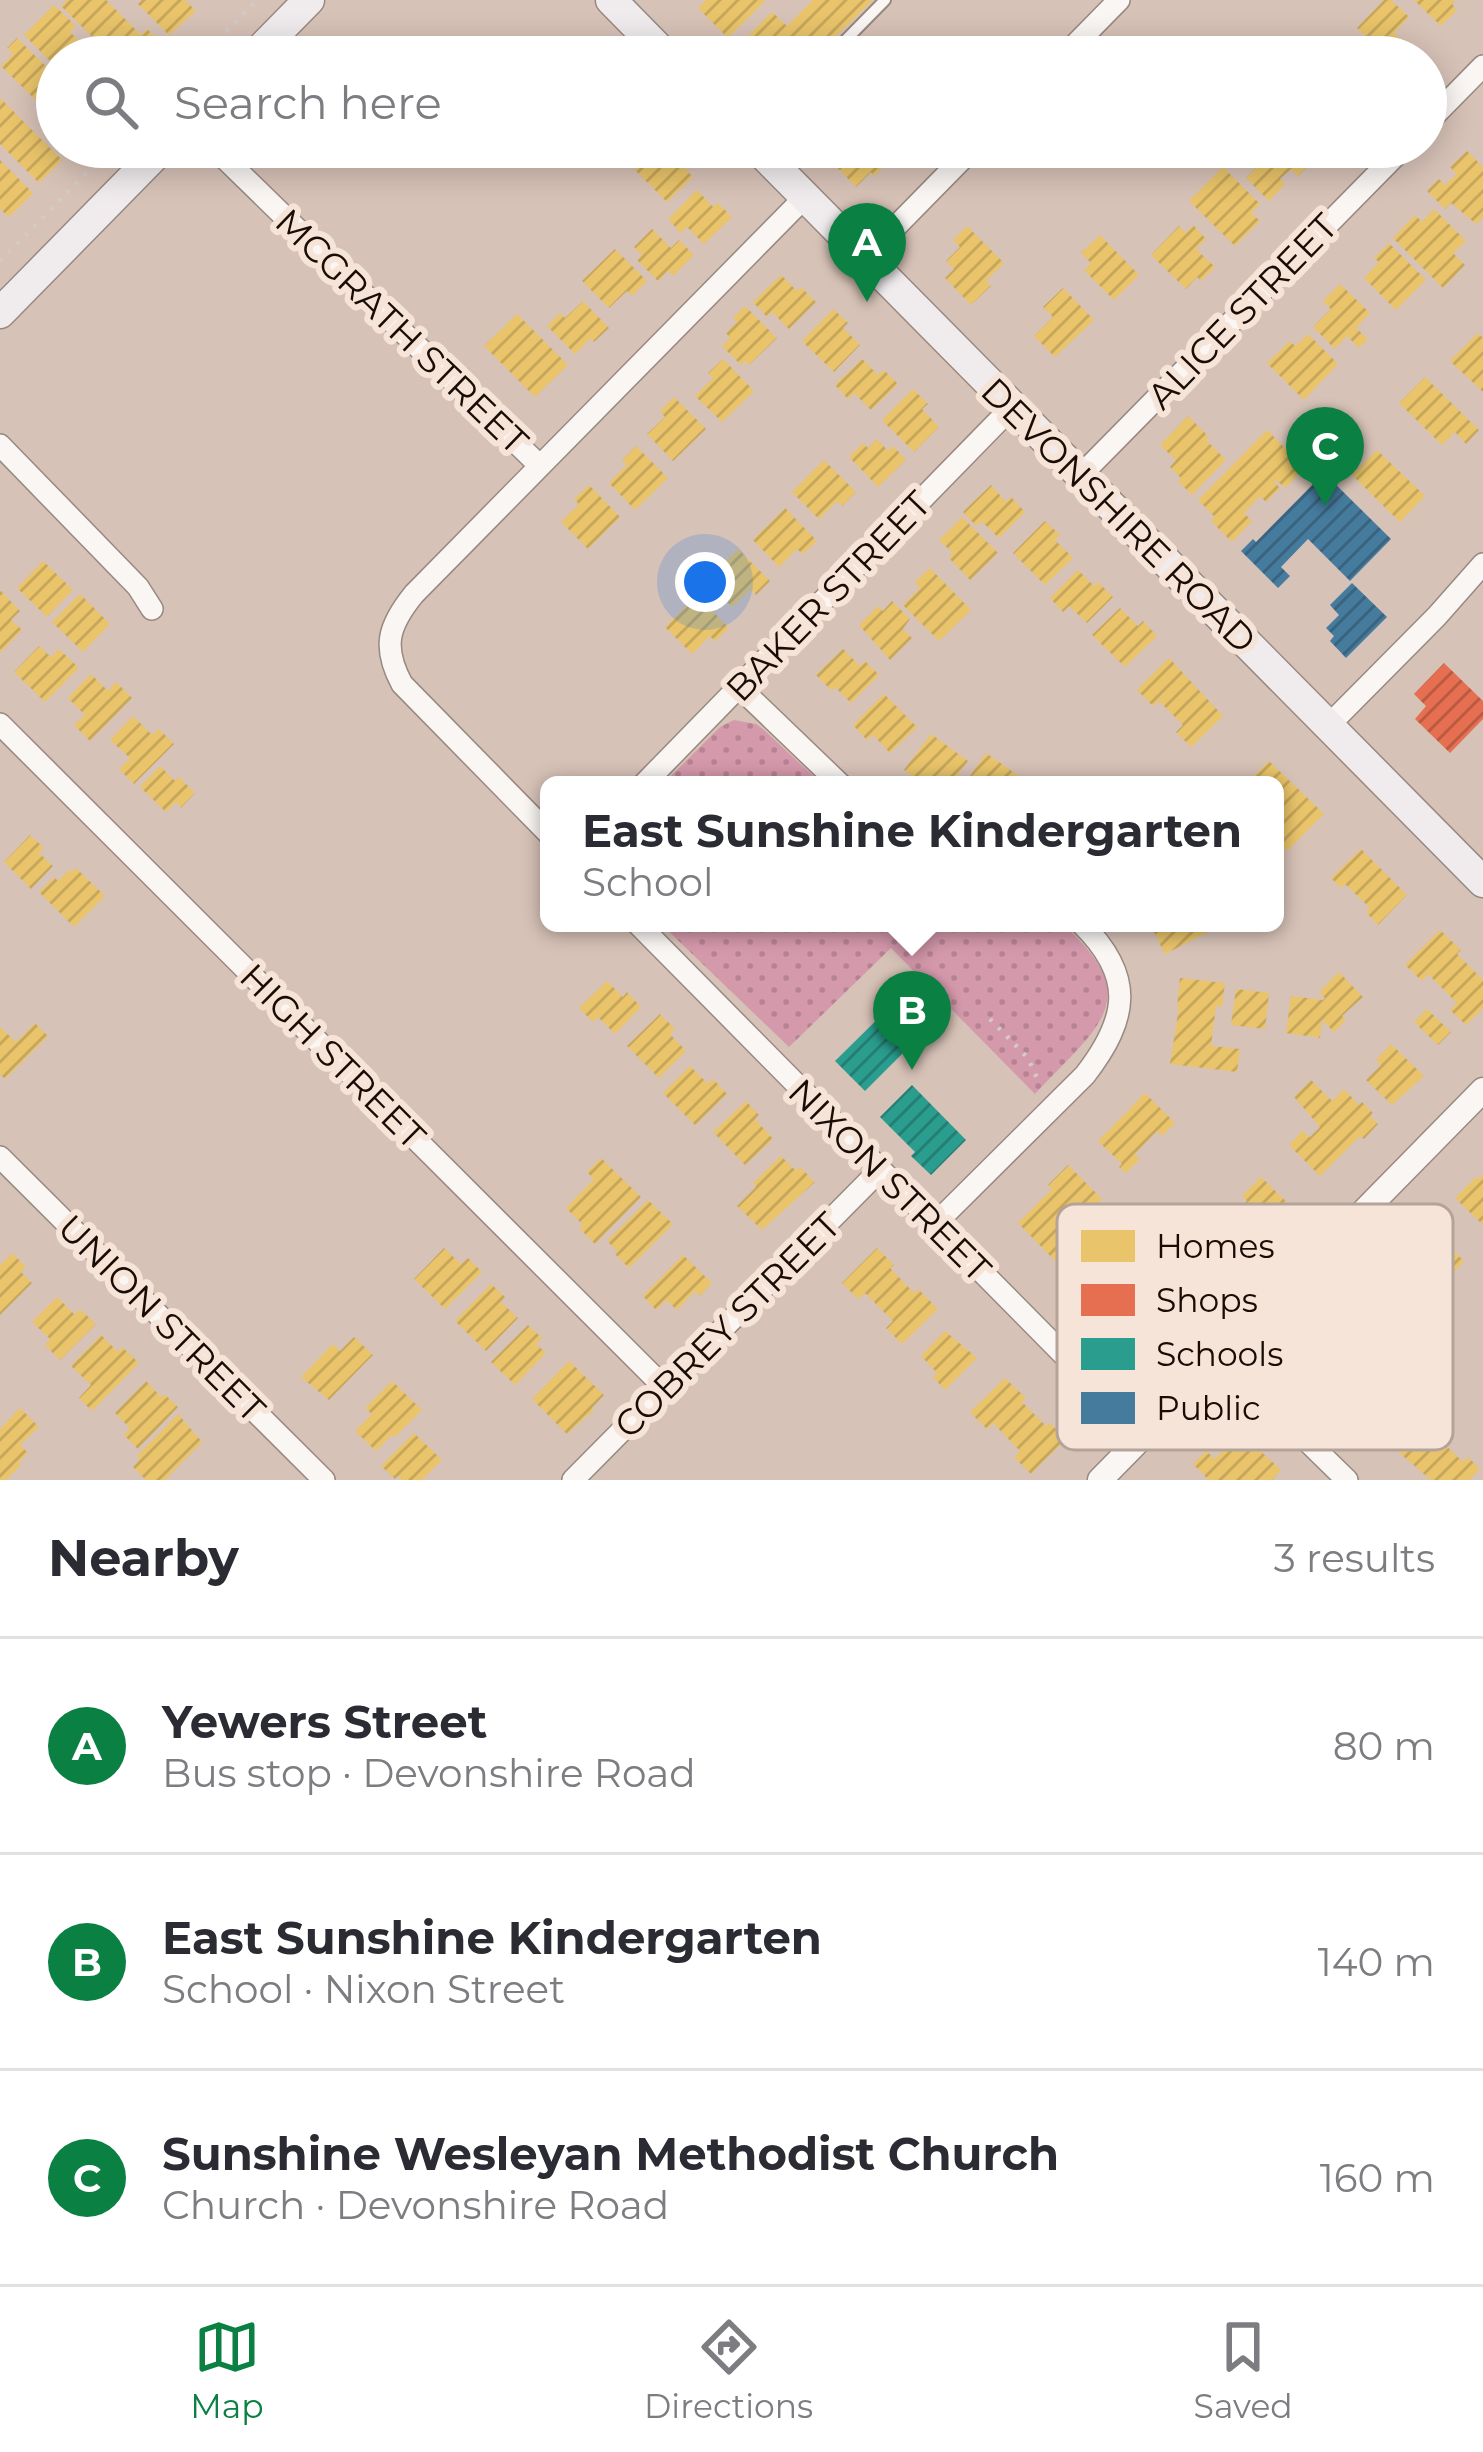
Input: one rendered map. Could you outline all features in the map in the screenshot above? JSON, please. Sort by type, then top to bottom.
[{"type":"main road","points":[[274,36],[309,0]]},
{"type":"main road","points":[[611,0],[647,36]]},
{"type":"main road","points":[[0,313],[143,168]]},
{"type":"main road","name":"DEVONSHIRE ROAD","points":[[777,168],[1483,882]]},
{"type":"street","points":[[1084,36],[1119,0]]},
{"type":"street","points":[[1447,103],[1483,66]]},
{"type":"street","name":"MCGRATH STREET","points":[[235,168],[538,464]]},
{"type":"street","points":[[865,258],[953,168]]},
{"type":"street","name":"ALICE STREET","points":[[1081,475],[1382,168]]},
{"type":"street","points":[[540,825],[402,684],[390,656],[392,626],[400,611],[538,464],[805,197]]},
{"type":"street","name":"BAKER STREET","points":[[652,776],[1013,406]]},
{"type":"street","points":[[0,445],[138,587],[152,610]]},
{"type":"street","points":[[1328,725],[1483,564]]},
{"type":"street","points":[[739,687],[832,776]]},
{"type":"street","name":"HIGH STREET","points":[[0,724],[665,1388]]},
{"type":"street","name":"NIXON STREET","points":[[646,932],[1057,1349]]},
{"type":"street","points":[[934,1225],[1085,1075],[1106,1047],[1117,1024],[1116,966],[1090,932]]},
{"type":"street","points":[[1371,1204],[1483,1090]]},
{"type":"street","name":"UNION STREET","points":[[0,1157],[324,1480]]},
{"type":"street","name":"COBREY STREET","points":[[573,1480],[880,1170]]},
{"type":"street","points":[[1100,1480],[1130,1450]]},
{"type":"street","points":[[1316,1450],[1347,1480]]},
{"type":"lane","points":[[850,36],[885,0]]},
{"type":"path","points":[[222,36],[257,0]]},
{"type":"path","points":[[0,260],[91,168]]},
{"type":"path","points":[[990,1019],[1028,1058],[1047,1113]]},
{"type":"shaded area","points":[[734,720],[756,724],[813,776],[671,776],[720,727]]},
{"type":"shaded area","points":[[669,932],[1070,932],[1103,972],[1108,993],[1093,1031],[1035,1094],[891,948],[789,1047]]},
{"type":"building: Homes","points":[[67,0],[106,0],[141,35],[147,29],[154,36],[92,36],[61,6]]},
{"type":"building: Homes","points":[[142,0],[185,0],[196,11],[169,35],[138,4]]},
{"type":"building: Homes","points":[[706,0],[766,0],[730,36],[698,8]]},
{"type":"building: Homes","points":[[813,0],[873,0],[836,36],[748,36],[772,12],[787,26]]},
{"type":"building: Homes","points":[[1384,0],[1391,0],[1409,17],[1394,33],[1397,36],[1365,36],[1357,28]]},
{"type":"building: Homes","points":[[1414,0],[1455,0],[1452,4],[1457,10],[1441,26]]},
{"type":"building: Homes","points":[[54,5],[76,26],[70,32],[74,36],[36,36],[36,47],[24,35]]},
{"type":"building: Homes","points":[[17,38],[36,57],[36,100],[1,66],[13,54],[7,48]]},
{"type":"building: Homes","points":[[0,98],[36,134],[36,168],[54,168],[39,183],[0,144]]},
{"type":"building: Homes","points":[[1467,151],[1483,167],[1483,218],[1476,224],[1451,203],[1445,209],[1427,191],[1439,179],[1445,185],[1457,174],[1450,167]]},
{"type":"building: Homes","points":[[0,160],[33,193],[9,217],[0,209]]},
{"type":"building: Homes","points":[[684,168],[693,177],[667,202],[635,170]]},
{"type":"building: Homes","points":[[838,168],[883,168],[874,176],[871,172],[856,187]]},
{"type":"building: Homes","points":[[1224,168],[1260,204],[1251,213],[1260,221],[1235,246],[1189,201]]},
{"type":"building: Homes","points":[[1256,168],[1306,168],[1298,176],[1291,169],[1269,201],[1246,178]]},
{"type":"building: Homes","points":[[697,190],[713,207],[718,203],[732,217],[704,244],[687,227],[681,233],[668,219]]},
{"type":"building: Homes","points":[[1434,209],[1466,241],[1453,253],[1465,265],[1443,288],[1393,238],[1415,215],[1422,222]]},
{"type":"building: Homes","points":[[1193,225],[1206,239],[1196,249],[1215,267],[1186,289],[1151,255],[1179,226],[1186,233]]},
{"type":"building: Homes","points":[[967,226],[1004,263],[986,281],[991,286],[971,305],[945,278],[954,269],[946,261],[960,247],[953,240]]},
{"type":"building: Homes","points":[[652,229],[671,248],[679,240],[694,255],[673,276],[668,271],[658,281],[637,260],[642,255],[634,247]]},
{"type":"building: Homes","points":[[1100,235],[1139,275],[1114,300],[1084,270],[1091,263],[1081,253]]},
{"type":"building: Homes","points":[[1389,243],[1426,280],[1396,310],[1364,278]]},
{"type":"building: Homes","points":[[615,249],[647,281],[609,308],[582,281]]},
{"type":"building: Homes","points":[[781,275],[816,302],[789,329],[772,312],[767,317],[753,302]]},
{"type":"building: Homes","points":[[1340,284],[1370,313],[1356,328],[1368,339],[1359,348],[1347,336],[1335,349],[1313,327],[1331,309],[1323,301]]},
{"type":"building: Homes","points":[[1063,288],[1094,320],[1055,357],[1034,336],[1053,317],[1043,307]]},
{"type":"building: Homes","points":[[583,301],[609,328],[575,354],[547,326],[560,313],[565,318]]},
{"type":"building: Homes","points":[[745,306],[777,338],[749,365],[745,361],[741,365],[722,346],[737,322],[733,318]]},
{"type":"building: Homes","points":[[833,309],[848,323],[843,328],[860,345],[834,372],[802,341]]},
{"type":"building: Homes","points":[[517,314],[568,365],[535,397],[484,346]]},
{"type":"building: Homes","points":[[1478,333],[1483,338],[1483,392],[1450,361]]},
{"type":"building: Homes","points":[[1308,334],[1338,364],[1304,400],[1267,363],[1290,341],[1295,346]]},
{"type":"building: Homes","points":[[723,359],[754,391],[722,422],[695,396]]},
{"type":"building: Homes","points":[[862,359],[878,375],[884,370],[898,384],[871,410],[854,393],[848,399],[835,385]]},
{"type":"building: Homes","points":[[1425,377],[1479,430],[1466,444],[1455,432],[1442,445],[1399,403]]},
{"type":"building: Homes","points":[[913,389],[928,404],[922,409],[939,427],[914,452],[882,420]]},
{"type":"building: Homes","points":[[674,397],[706,429],[673,461],[647,434],[665,417],[660,411]]},
{"type":"building: Homes","points":[[1188,416],[1226,460],[1192,495],[1170,467],[1176,460],[1160,445]]},
{"type":"building: Homes","points":[[1267,430],[1305,468],[1285,488],[1276,480],[1280,488],[1266,502],[1260,496],[1244,513],[1252,521],[1232,542],[1198,500]]},
{"type":"building: Homes","points":[[877,439],[888,451],[893,446],[906,460],[878,487],[849,457],[863,443],[868,448]]},
{"type":"building: Homes","points":[[636,446],[668,478],[635,510],[609,483],[627,465],[622,460]]},
{"type":"building: Homes","points":[[1377,450],[1425,496],[1400,522],[1352,475]]},
{"type":"building: Homes","points":[[824,460],[856,492],[842,506],[837,501],[819,519],[792,492]]},
{"type":"building: Homes","points":[[589,485],[620,517],[588,549],[561,522]]},
{"type":"building: Homes","points":[[991,485],[1006,502],[1011,497],[1025,512],[999,538],[981,521],[976,526],[963,512]]},
{"type":"building: Homes","points":[[785,508],[817,541],[803,554],[797,549],[779,567],[753,540]]},
{"type":"building: Homes","points":[[962,517],[998,553],[970,580],[939,540]]},
{"type":"building: Homes","points":[[1045,521],[1073,558],[1045,585],[1013,553]]},
{"type":"building: Homes","points":[[738,549],[770,581],[756,595],[751,589],[732,607],[706,580]]},
{"type":"building: Homes","points":[[43,561],[73,590],[47,617],[17,588]]},
{"type":"building: Homes","points":[[930,568],[971,610],[939,641],[903,605],[920,588],[915,582]]},
{"type":"building: Homes","points":[[1078,570],[1113,597],[1087,623],[1069,606],[1063,612],[1050,598]]},
{"type":"building: Homes","points":[[0,590],[20,611],[11,620],[22,630],[0,653]]},
{"type":"building: Homes","points":[[80,594],[110,624],[83,652],[52,622]]},
{"type":"building: Homes","points":[[697,595],[729,628],[715,641],[710,636],[692,654],[665,627]]},
{"type":"building: Homes","points":[[892,601],[910,619],[903,629],[912,638],[890,660],[859,625],[878,606],[883,611]]},
{"type":"building: Homes","points":[[1120,608],[1157,636],[1125,667],[1092,635]]},
{"type":"building: Homes","points":[[39,646],[51,657],[59,649],[79,668],[45,702],[14,672]]},
{"type":"building: Homes","points":[[843,649],[860,666],[865,661],[879,675],[851,703],[816,675]]},
{"type":"building: Homes","points":[[1169,658],[1223,716],[1191,747],[1176,732],[1183,725],[1159,701],[1153,706],[1137,690]]},
{"type":"building: Homes","points":[[91,674],[108,691],[116,682],[132,698],[90,741],[74,725],[85,715],[68,698]]},
{"type":"building: Homes","points":[[884,694],[917,727],[890,753],[873,735],[867,740],[853,725]]},
{"type":"building: Homes","points":[[133,716],[152,735],[159,729],[174,744],[134,784],[119,769],[130,758],[110,740]]},
{"type":"building: Homes","points":[[931,734],[968,761],[957,776],[912,776],[904,770]]},
{"type":"building: Homes","points":[[986,753],[1019,776],[970,776]]},
{"type":"building: Homes","points":[[1269,761],[1324,814],[1287,851],[1284,776],[1254,776]]},
{"type":"building: Homes","points":[[160,766],[195,793],[181,808],[176,802],[166,812],[140,787]]},
{"type":"building: Homes","points":[[30,835],[53,866],[31,889],[4,862]]},
{"type":"building: Homes","points":[[1361,849],[1407,895],[1378,925],[1366,912],[1370,908],[1345,884],[1341,888],[1331,878]]},
{"type":"building: Homes","points":[[76,868],[105,896],[74,927],[39,892],[54,877],[58,881]]},
{"type":"building: Homes","points":[[1440,930],[1483,980],[1483,1008],[1466,1025],[1450,1010],[1457,1003],[1428,974],[1422,981],[1405,965]]},
{"type":"building: Homes","points":[[1154,932],[1208,932],[1165,954]]},
{"type":"building: Homes","points":[[1339,972],[1363,997],[1342,1016],[1346,1020],[1334,1032],[1322,1020],[1320,1038],[1286,1033],[1291,996],[1323,1000],[1319,992]]},
{"type":"building: Homes","points":[[1180,978],[1225,983],[1222,1007],[1216,1006],[1211,1046],[1240,1049],[1237,1072],[1170,1064]]},
{"type":"building: Homes","points":[[607,981],[641,1007],[615,1034],[598,1017],[593,1022],[579,1008]]},
{"type":"building: Homes","points":[[1236,989],[1269,993],[1265,1029],[1231,1025]]},
{"type":"building: Homes","points":[[1427,1009],[1451,1032],[1438,1045],[1414,1022]]},
{"type":"building: Homes","points":[[660,1014],[675,1029],[670,1034],[686,1051],[659,1078],[627,1046]]},
{"type":"building: Homes","points":[[35,1023],[48,1036],[5,1079],[0,1074],[0,1027],[16,1042]]},
{"type":"building: Homes","points":[[1391,1044],[1424,1076],[1392,1105],[1366,1080],[1381,1065],[1376,1060]]},
{"type":"building: Homes","points":[[690,1066],[727,1094],[695,1125],[663,1093]]},
{"type":"building: Homes","points":[[1311,1080],[1332,1101],[1344,1089],[1373,1113],[1370,1116],[1378,1124],[1320,1176],[1289,1145],[1302,1131],[1310,1137],[1320,1127],[1294,1097]]},
{"type":"building: Homes","points":[[1145,1093],[1175,1123],[1162,1136],[1157,1131],[1135,1154],[1140,1159],[1126,1173],[1098,1141]]},
{"type":"building: Homes","points":[[746,1101],[773,1139],[745,1165],[713,1132]]},
{"type":"building: Homes","points":[[781,1156],[815,1182],[762,1230],[737,1206]]},
{"type":"building: Homes","points":[[601,1158],[641,1197],[595,1244],[566,1208],[594,1179],[587,1172]]},
{"type":"building: Homes","points":[[1068,1165],[1102,1199],[1097,1204],[1057,1204],[1057,1263],[1018,1223],[1052,1189],[1048,1185]]},
{"type":"building: Homes","points":[[1483,1174],[1483,1225],[1455,1198]]},
{"type":"building: Homes","points":[[1261,1177],[1289,1204],[1244,1204],[1247,1201],[1242,1196]]},
{"type":"building: Homes","points":[[648,1200],[673,1224],[629,1268],[607,1241]]},
{"type":"building: Homes","points":[[444,1248],[461,1264],[468,1258],[482,1272],[445,1309],[414,1279]]},
{"type":"building: Homes","points":[[877,1248],[914,1293],[918,1289],[938,1309],[902,1344],[886,1328],[893,1321],[865,1293],[858,1299],[842,1283]]},
{"type":"building: Homes","points":[[1453,1250],[1464,1261],[1453,1273]]},
{"type":"building: Homes","points":[[12,1253],[26,1267],[21,1272],[32,1283],[0,1315],[0,1265]]},
{"type":"building: Homes","points":[[683,1255],[712,1283],[700,1296],[695,1291],[677,1310],[666,1300],[656,1310],[643,1296]]},
{"type":"building: Homes","points":[[491,1284],[518,1318],[486,1351],[455,1321]]},
{"type":"building: Homes","points":[[57,1297],[75,1315],[80,1309],[96,1324],[60,1360],[45,1345],[50,1339],[32,1322]]},
{"type":"building: Homes","points":[[528,1325],[542,1338],[536,1344],[546,1353],[515,1385],[491,1362]]},
{"type":"building: Homes","points":[[945,1331],[977,1358],[945,1390],[921,1356]]},
{"type":"building: Homes","points":[[101,1335],[118,1352],[122,1347],[139,1363],[92,1411],[79,1398],[91,1385],[71,1366]]},
{"type":"building: Homes","points":[[354,1337],[373,1355],[329,1400],[301,1377],[333,1344],[340,1351]]},
{"type":"building: Homes","points":[[569,1361],[604,1395],[567,1434],[532,1399]]},
{"type":"building: Homes","points":[[1005,1378],[1046,1426],[1050,1423],[1057,1430],[1057,1448],[1031,1474],[1014,1457],[1020,1451],[993,1423],[987,1429],[970,1412]]},
{"type":"building: Homes","points":[[146,1381],[178,1407],[138,1449],[124,1435],[130,1428],[115,1413]]},
{"type":"building: Homes","points":[[392,1381],[422,1410],[376,1451],[355,1431],[372,1414],[365,1408]]},
{"type":"building: Homes","points":[[20,1408],[39,1427],[20,1445],[28,1453],[21,1465],[0,1480],[0,1429]]},
{"type":"building: Homes","points":[[178,1414],[202,1442],[165,1480],[146,1480],[133,1467],[140,1459],[137,1456]]},
{"type":"building: Homes","points":[[414,1433],[442,1460],[422,1480],[395,1479],[381,1466]]},
{"type":"building: Homes","points":[[1224,1450],[1259,1450],[1281,1470],[1272,1480],[1209,1480],[1193,1464],[1206,1451],[1215,1459]]},
{"type":"building: Homes","points":[[1396,1450],[1451,1450],[1480,1469],[1469,1480],[1431,1480]]},
{"type":"building: Shops","points":[[1444,663],[1483,701],[1483,719],[1450,753],[1415,719],[1426,706],[1414,694]]},
{"type":"building: Schools","points":[[920,981],[937,998],[926,1008],[909,991]]},
{"type":"building: Schools","points":[[904,993],[933,1023],[865,1091],[835,1061]]},
{"type":"building: Schools","points":[[912,1085],[966,1140],[931,1175],[880,1117]]},
{"type":"building: Public","points":[[1324,473],[1391,539],[1350,581],[1308,539],[1281,567],[1290,576],[1278,588],[1241,551],[1253,539],[1256,542]]},
{"type":"building: Public","points":[[1352,583],[1387,617],[1346,658],[1330,641],[1334,636],[1326,628],[1339,615],[1330,605]]},
{"type":"place","name":"Yewers Street","points":[[867,302]]},
{"type":"place","name":"Sunshine Wesleyan Methodist Church","points":[[1325,506]]},
{"type":"place","name":"East Sunshine Kindergarten","points":[[912,1070]]}]
